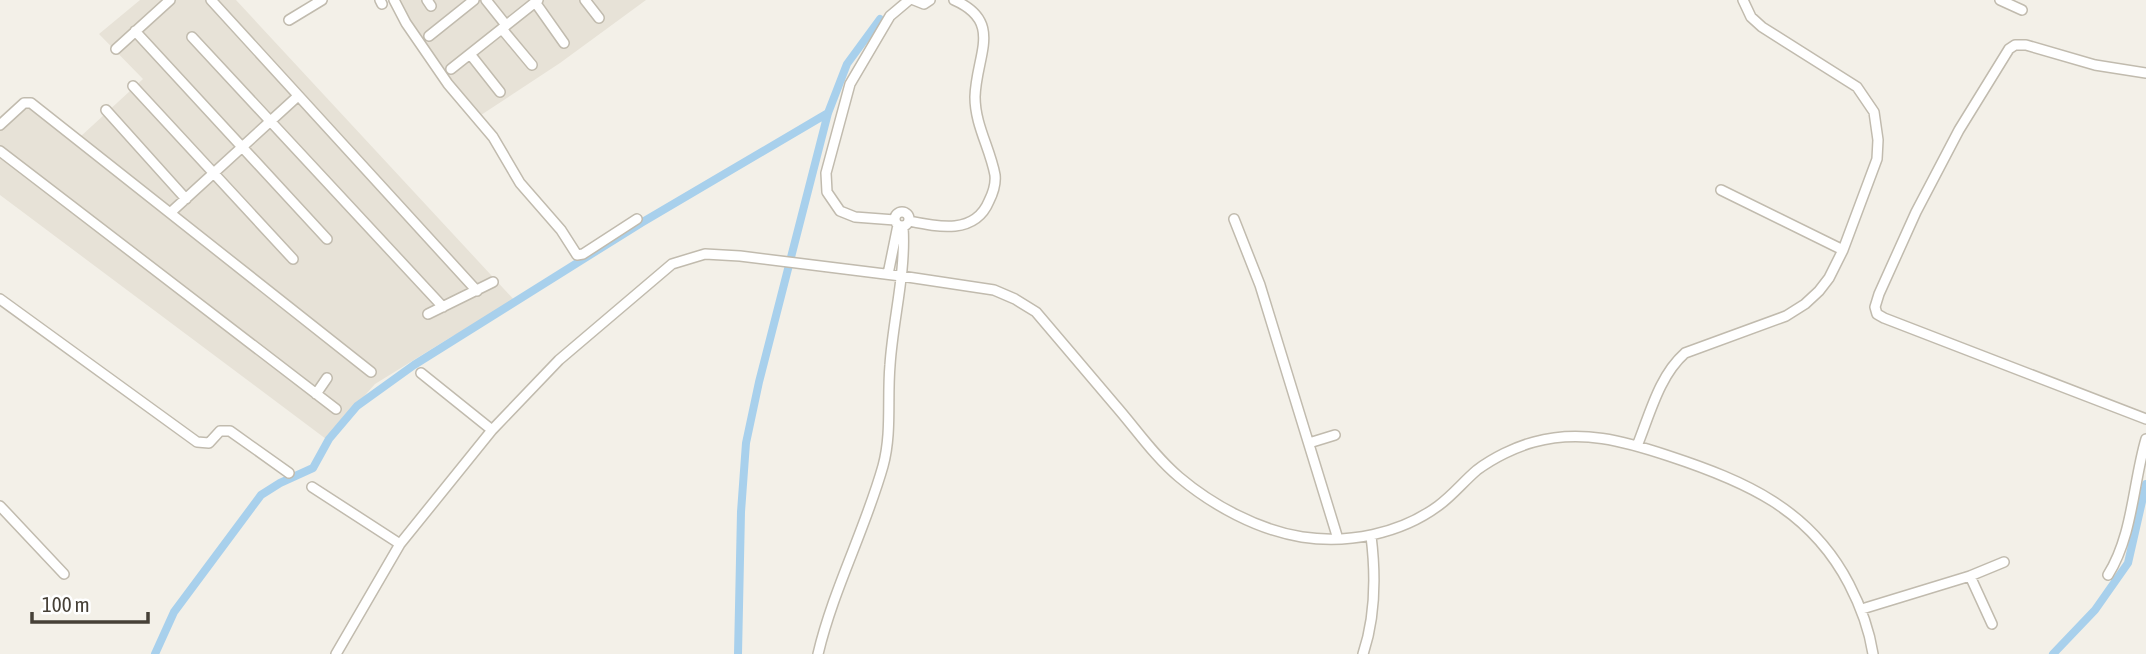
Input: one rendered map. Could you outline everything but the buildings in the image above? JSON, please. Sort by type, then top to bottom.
[{"type":"street","points":[[116,49],[170,0]]},
{"type":"street","points":[[211,0],[477,290]]},
{"type":"street","points":[[289,20],[322,0]]},
{"type":"street","points":[[394,0],[406,23],[448,84],[493,137],[520,183],[561,230],[577,255],[583,254],[637,219]]},
{"type":"street","points":[[429,36],[474,0]]},
{"type":"street","points":[[486,0],[532,65]]},
{"type":"street","points":[[585,0],[599,18]]},
{"type":"street","points":[[930,0],[924,4],[912,0],[890,16],[850,83],[825,173],[827,192],[840,211],[855,217],[943,227],[972,222],[984,212],[994,189],[995,175],[977,119],[975,100],[984,30],[976,13],[954,0]]},
{"type":"street","points":[[1637,446],[1673,363],[1695,348],[1786,316],[1805,304],[1829,278],[1843,250],[1877,159],[1878,140],[1874,112],[1857,87],[1762,27],[1751,17],[1743,0]]},
{"type":"street","points":[[2000,0],[2022,10]]},
{"type":"street","points":[[451,69],[536,1],[564,43]]},
{"type":"street","points":[[135,32],[327,239]]},
{"type":"street","points":[[192,37],[443,307]]},
{"type":"street","points":[[2144,420],[1884,318],[1877,314],[1875,307],[1916,212],[1946,153],[2009,49],[2015,45],[2026,45],[2095,65],[2146,73]]},
{"type":"street","points":[[470,54],[500,92]]},
{"type":"street","points":[[133,86],[293,259]]},
{"type":"street","points":[[170,214],[298,96]]},
{"type":"street","points":[[0,125],[24,103],[31,103],[371,372]]},
{"type":"street","points":[[106,110],[186,198]]},
{"type":"street","points":[[0,151],[336,409]]},
{"type":"street","points":[[1721,190],[1843,250]]},
{"type":"street","points":[[1234,219],[1260,285],[1338,539]]},
{"type":"street","points":[[818,654],[886,449],[889,369],[901,276],[898,248],[901,223]]},
{"type":"street","points":[[888,274],[898,248]]},
{"type":"street","points":[[336,654],[400,544],[492,430],[559,360],[671,264],[705,254],[888,274],[994,290],[1015,299],[1036,313],[1177,476],[1232,513],[1273,530],[1301,537],[1338,539],[1371,536],[1420,517],[1439,505],[1479,469],[1506,453],[1531,442],[1558,436],[1583,435],[1611,439],[1728,476],[1772,499],[1808,526],[1836,559],[1862,609],[1873,654]]},
{"type":"street","points":[[428,314],[493,282]]},
{"type":"street","points":[[0,299],[183,434],[202,443],[209,443],[220,431],[230,431],[289,473]]},
{"type":"street","points":[[421,373],[492,430]]},
{"type":"street","points":[[316,394],[327,378]]},
{"type":"street","points":[[1309,443],[1335,435]]},
{"type":"street","points":[[2108,575],[2120,550],[2129,519],[2137,469],[2146,439]]},
{"type":"street","points":[[312,487],[400,544]]},
{"type":"street","points":[[0,506],[64,574]]},
{"type":"street","points":[[1363,654],[1375,587],[1371,536]]},
{"type":"street","points":[[1862,609],[1970,576],[2004,562]]},
{"type":"street","points":[[1970,576],[1992,624]]},
{"type":"shaded area","points":[[140,0],[236,0],[517,303],[451,337],[375,384],[326,439],[0,195],[0,124],[29,98],[80,137],[143,79],[99,34]]},
{"type":"shaded area","points":[[395,0],[646,0],[560,63],[481,115],[408,26]]},
{"type":"waterway","points":[[738,654],[741,512],[746,443],[759,382],[828,113],[847,64],[880,19]]},
{"type":"waterway","points":[[155,654],[174,612],[261,495],[313,468],[329,439],[357,406],[414,365],[641,223],[828,113]]},
{"type":"waterway","points":[[2053,654],[2095,610],[2128,563],[2146,484]]}]
